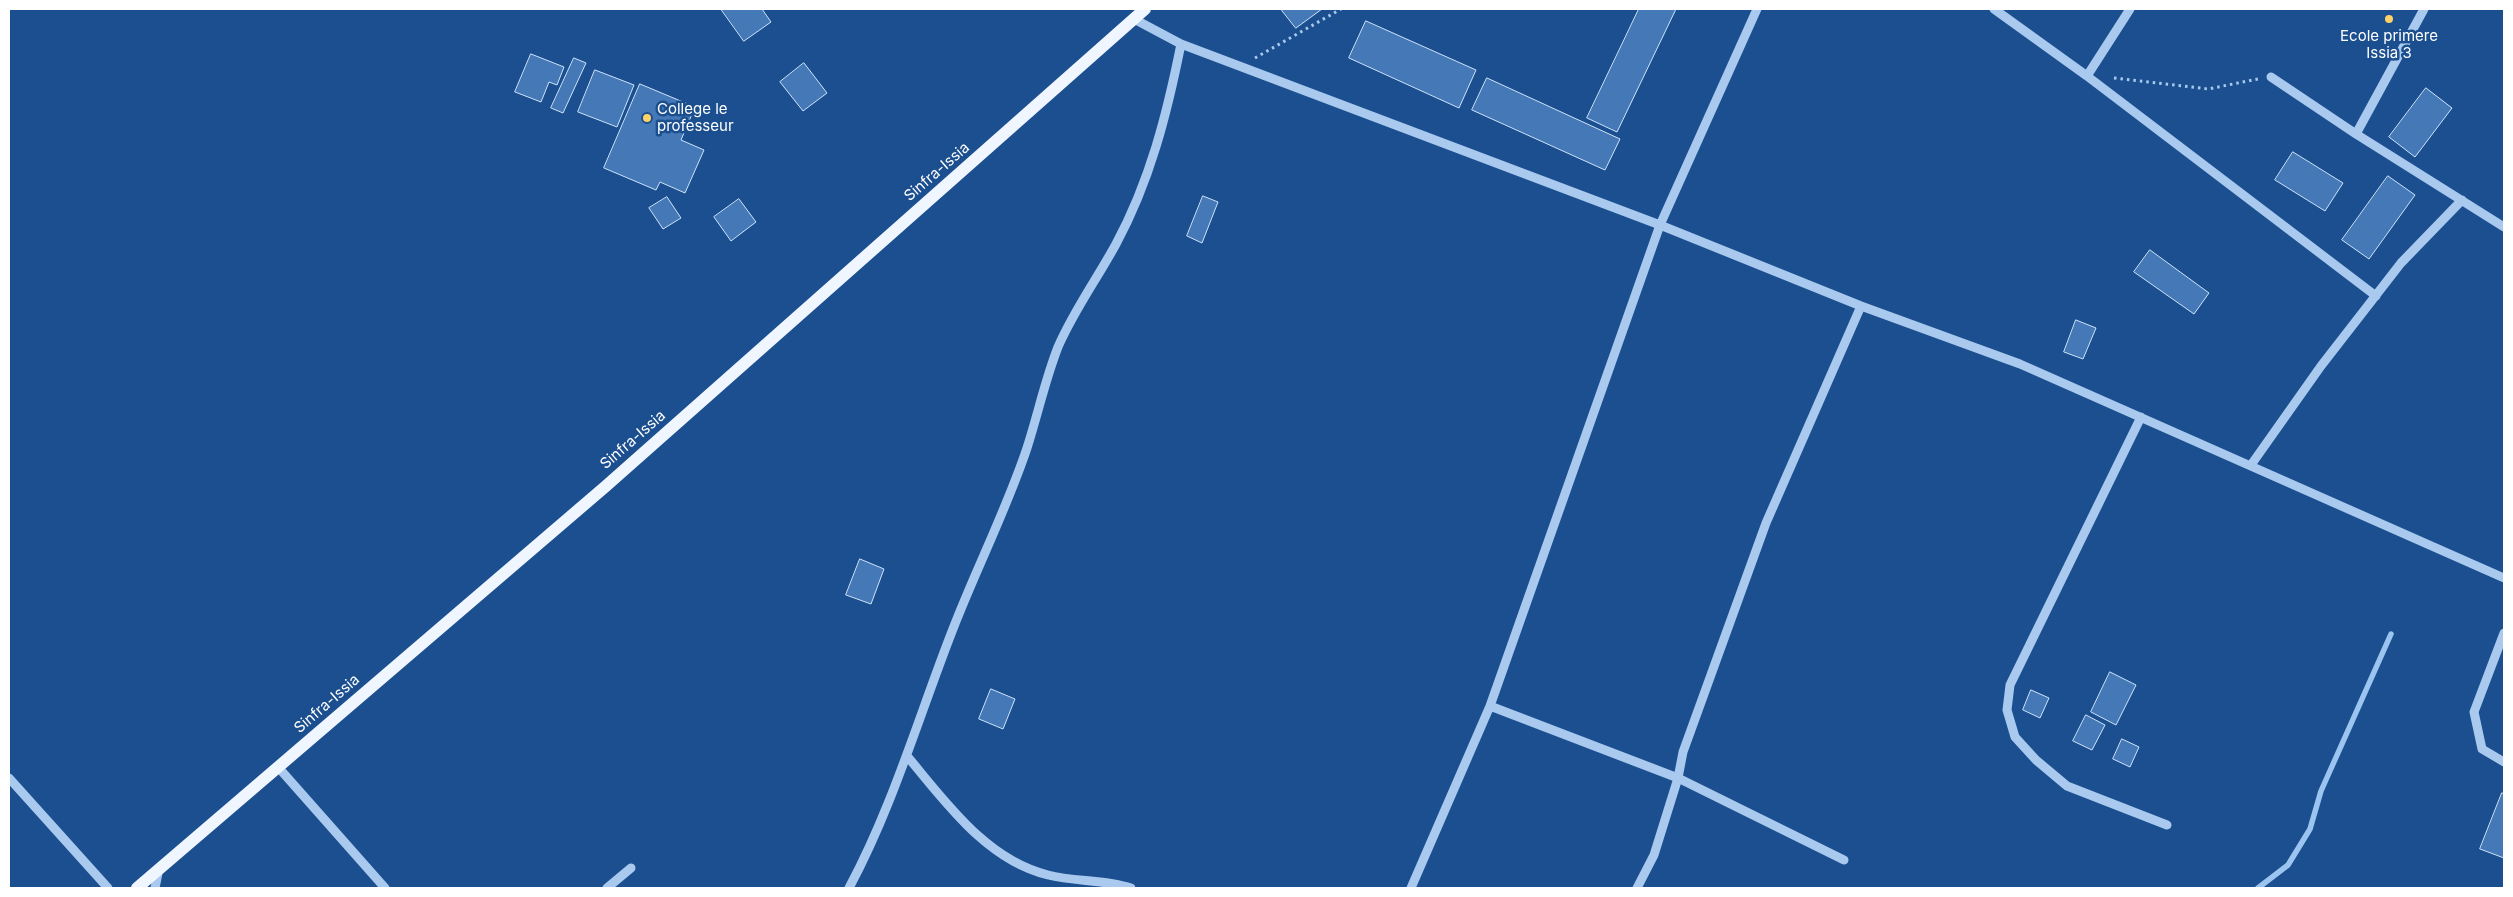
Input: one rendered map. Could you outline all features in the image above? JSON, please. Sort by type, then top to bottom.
[{"type":"main road","name":"Sinfra-Issia","points":[[137,888],[606,486],[1145,9]]},
{"type":"street","points":[[1411,888],[1490,706],[1660,225],[1757,9]]},
{"type":"street","points":[[1994,9],[2086,76],[2376,296]]},
{"type":"street","points":[[2086,76],[2130,9]]},
{"type":"street","points":[[2356,134],[2424,9]]},
{"type":"street","points":[[1134,19],[1181,44],[1660,225],[1861,306],[2020,364],[2251,464],[2504,578]]},
{"type":"street","points":[[849,888],[907,756],[952,632],[994,534],[1027,446],[1039,400],[1059,346],[1083,297],[1115,245],[1147,174],[1169,107],[1181,44]]},
{"type":"street","points":[[2271,77],[2356,134],[2504,227]]},
{"type":"street","points":[[2251,464],[2321,366],[2401,263],[2462,200]]},
{"type":"street","points":[[1637,888],[1654,855],[1678,778],[1686,743],[1766,523],[1861,306]]},
{"type":"street","points":[[2141,417],[2010,685],[2007,710],[2015,737],[2036,760],[2067,786],[2167,825]]},
{"type":"street","points":[[2504,633],[2474,712],[2482,749],[2504,762]]},
{"type":"street","points":[[1490,706],[1678,778],[1844,860]]},
{"type":"street","points":[[907,756],[962,820],[1010,860],[1047,875],[1116,883],[1131,888]]},
{"type":"street","points":[[278,767],[385,888]]},
{"type":"street","points":[[9,778],[108,888]]},
{"type":"street","points":[[155,888],[159,868]]},
{"type":"street","points":[[607,888],[631,868]]},
{"type":"path","points":[[1241,66],[1341,9]]},
{"type":"path","points":[[2086,76],[2208,89],[2271,77]]},
{"type":"building","points":[[721,9],[762,9],[771,22],[744,41]]},
{"type":"building","points":[[1281,9],[1322,9],[1296,28]]},
{"type":"building","points":[[1639,9],[1676,9],[1617,132],[1587,118]]},
{"type":"building","points":[[1366,21],[1476,70],[1459,108],[1349,58]]},
{"type":"building","points":[[531,54],[564,67],[557,85],[549,82],[541,102],[515,92]]},
{"type":"building","points":[[574,58],[586,63],[563,113],[551,108]]},
{"type":"building","points":[[804,63],[827,93],[803,111],[780,82]]},
{"type":"building","points":[[595,70],[634,85],[617,127],[578,112]]},
{"type":"building","points":[[1487,78],[1620,139],[1605,170],[1472,110]]},
{"type":"building","points":[[640,84],[695,107],[681,140],[704,150],[685,193],[660,182],[656,190],[604,168]]},
{"type":"building","points":[[2426,88],[2452,108],[2415,157],[2389,137]]},
{"type":"building","points":[[2293,152],[2343,183],[2325,211],[2275,180]]},
{"type":"building","points":[[2388,176],[2415,195],[2369,259],[2342,240]]},
{"type":"building","points":[[1203,196],[1218,202],[1202,243],[1187,236]]},
{"type":"building","points":[[667,197],[681,218],[663,229],[649,208]]},
{"type":"building","points":[[739,199],[756,222],[731,241],[714,217]]},
{"type":"building","points":[[2150,250],[2209,293],[2194,314],[2134,272]]},
{"type":"building","points":[[2076,320],[2096,328],[2083,359],[2064,352]]},
{"type":"building","points":[[860,559],[884,569],[871,604],[846,595]]},
{"type":"building","points":[[2110,672],[2136,685],[2116,725],[2091,712]]},
{"type":"building","points":[[991,689],[1015,699],[1003,729],[979,719]]},
{"type":"building","points":[[2031,690],[2049,698],[2040,718],[2023,710]]},
{"type":"building","points":[[2086,715],[2105,725],[2092,750],[2073,741]]},
{"type":"building","points":[[2122,739],[2139,747],[2130,767],[2113,759]]},
{"type":"building","points":[[2502,793],[2504,794],[2504,858],[2480,849]]},
{"type":"waterway","points":[[2258,888],[2288,865],[2310,829],[2321,791],[2391,634]]},
{"type":"place","name":"Ecole primere Issia 3","points":[[2389,19]]},
{"type":"place","name":"College le professeur","points":[[647,118]]}]
